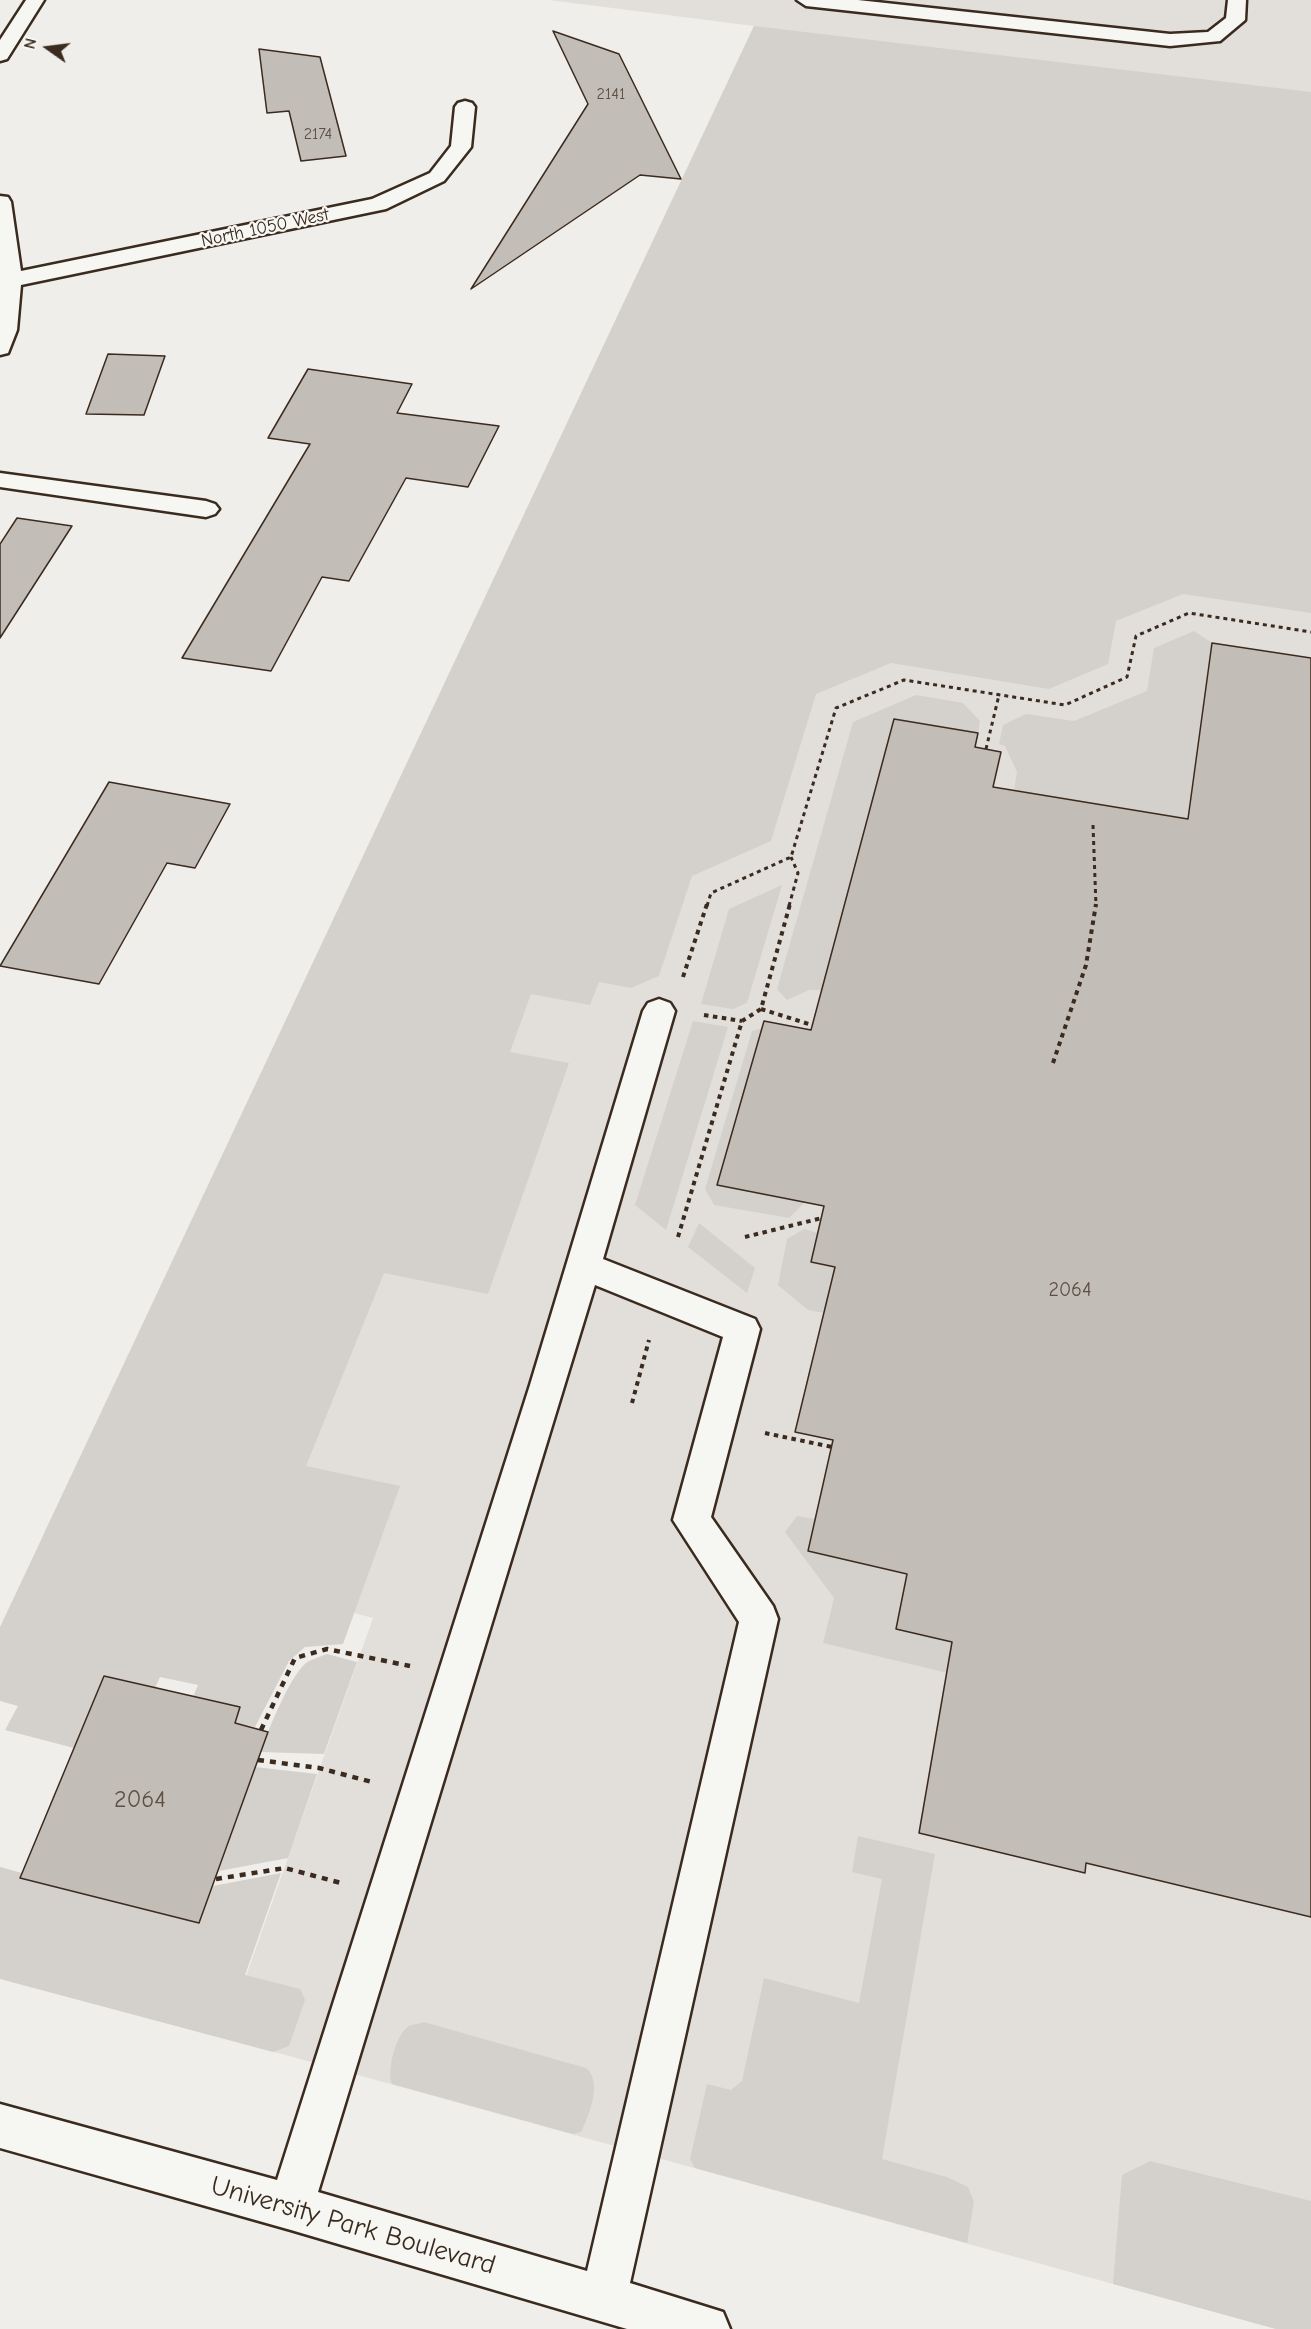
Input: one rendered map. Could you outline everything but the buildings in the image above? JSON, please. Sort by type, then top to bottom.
[{"type":"street","points":[[0,55],[35,0]]},
{"type":"street","points":[[806,0],[919,6],[1170,40],[1213,37],[1234,20],[1237,0]]},
{"type":"street","name":"North 1050 West","points":[[7,266],[378,204],[437,177],[461,147],[465,107]]},
{"type":"street","points":[[0,202],[7,266],[6,332],[0,348]]},
{"type":"street","points":[[0,480],[206,509]]},
{"type":"street","points":[[291,2207],[457,1677],[659,1011]]},
{"type":"street","points":[[583,1266],[743,1329],[707,1455],[692,1520],[759,1619],[662,2054],[603,2299]]},
{"type":"street","name":"University Park Boulevard","points":[[0,2126],[291,2207],[706,2329]]},
{"type":"path","points":[[695,1014],[742,1021],[761,1010],[798,873],[791,857],[836,708],[904,680],[1065,705],[1127,677],[1136,636],[1189,613],[1311,632]]},
{"type":"path","points":[[986,749],[999,695]]},
{"type":"path","points":[[1053,1063],[1073,1007],[1093,932],[1098,869],[1093,825]]},
{"type":"path","points":[[682,982],[711,892],[791,857]]},
{"type":"path","points":[[761,1010],[812,1025]]},
{"type":"path","points":[[678,1238],[742,1021]]},
{"type":"path","points":[[745,1237],[822,1218]]},
{"type":"path","points":[[632,1403],[661,1297]]},
{"type":"path","points":[[765,1432],[832,1447]]},
{"type":"path","points":[[261,1730],[295,1658],[327,1648],[457,1677]]},
{"type":"path","points":[[258,1760],[319,1768]]},
{"type":"path","points":[[216,1879],[285,1868]]},
{"type":"shaded area","points":[[549,0],[1311,0],[1311,2329],[1276,2329],[224,2038],[373,1618],[44,1533],[754,26]]},
{"type":"shaded area","points":[[754,26],[1311,92],[1311,613],[1183,594],[1116,621],[1108,664],[1049,689],[891,663],[816,694],[771,841],[692,876],[659,976],[631,988],[599,982],[590,1005],[531,994],[510,1052],[569,1063],[488,1294],[384,1273],[306,1466],[400,1486],[343,1644],[305,1647],[289,1661],[255,1727],[235,1723],[240,1707],[193,1697],[198,1685],[160,1677],[155,1688],[104,1676],[74,1748],[5,1730],[18,1706],[0,1701],[0,1627]]},
{"type":"shaded area","points":[[1194,631],[1212,643],[1188,819],[1014,790],[1017,772],[1005,746],[999,744],[1003,725],[1026,714],[1074,721],[1147,691],[1154,648]]},
{"type":"shaded area","points":[[916,695],[963,703],[980,721],[978,733],[894,720],[821,990],[809,990],[787,1000],[777,989],[853,722]]},
{"type":"shaded area","points":[[782,885],[747,1003],[733,1009],[701,1004],[729,909]]},
{"type":"shaded area","points":[[693,1021],[728,1027],[666,1230],[635,1205]]},
{"type":"shaded area","points":[[762,1028],[717,1184],[805,1202],[789,1218],[714,1205],[705,1189],[752,1031]]},
{"type":"shaded area","points":[[699,1223],[755,1268],[747,1293],[688,1247]]},
{"type":"shaded area","points":[[804,1229],[818,1233],[811,1262],[835,1267],[824,1313],[808,1310],[778,1285],[787,1239]]},
{"type":"shaded area","points":[[797,1516],[815,1519],[808,1551],[907,1574],[896,1629],[965,1645],[960,1676],[823,1643],[834,1598],[785,1532]]},
{"type":"shaded area","points":[[327,1654],[357,1662],[324,1754],[261,1752],[274,1718],[293,1680],[306,1663]]},
{"type":"shaded area","points":[[255,1767],[317,1774],[288,1858],[219,1871],[240,1811],[226,1807]]},
{"type":"shaded area","points":[[858,1836],[935,1854],[882,2159],[947,2177],[968,2187],[974,2202],[967,2243],[695,2168],[690,2159],[707,2084],[731,2090],[742,2081],[764,1978],[859,2003],[882,1879],[852,1872]]},
{"type":"shaded area","points":[[0,1867],[22,1873],[20,1878],[199,1922],[213,1886],[281,1873],[245,1975],[300,1989],[305,2000],[289,2046],[273,2052],[0,1979]]},
{"type":"shaded area","points":[[424,2022],[586,2068],[594,2082],[594,2090],[591,2108],[581,2132],[573,2134],[392,2084],[391,2062],[400,2036],[409,2026]]},
{"type":"shaded area","points":[[1150,2161],[1311,2201],[1311,2329],[1276,2329],[1113,2284],[1122,2175]]}]
